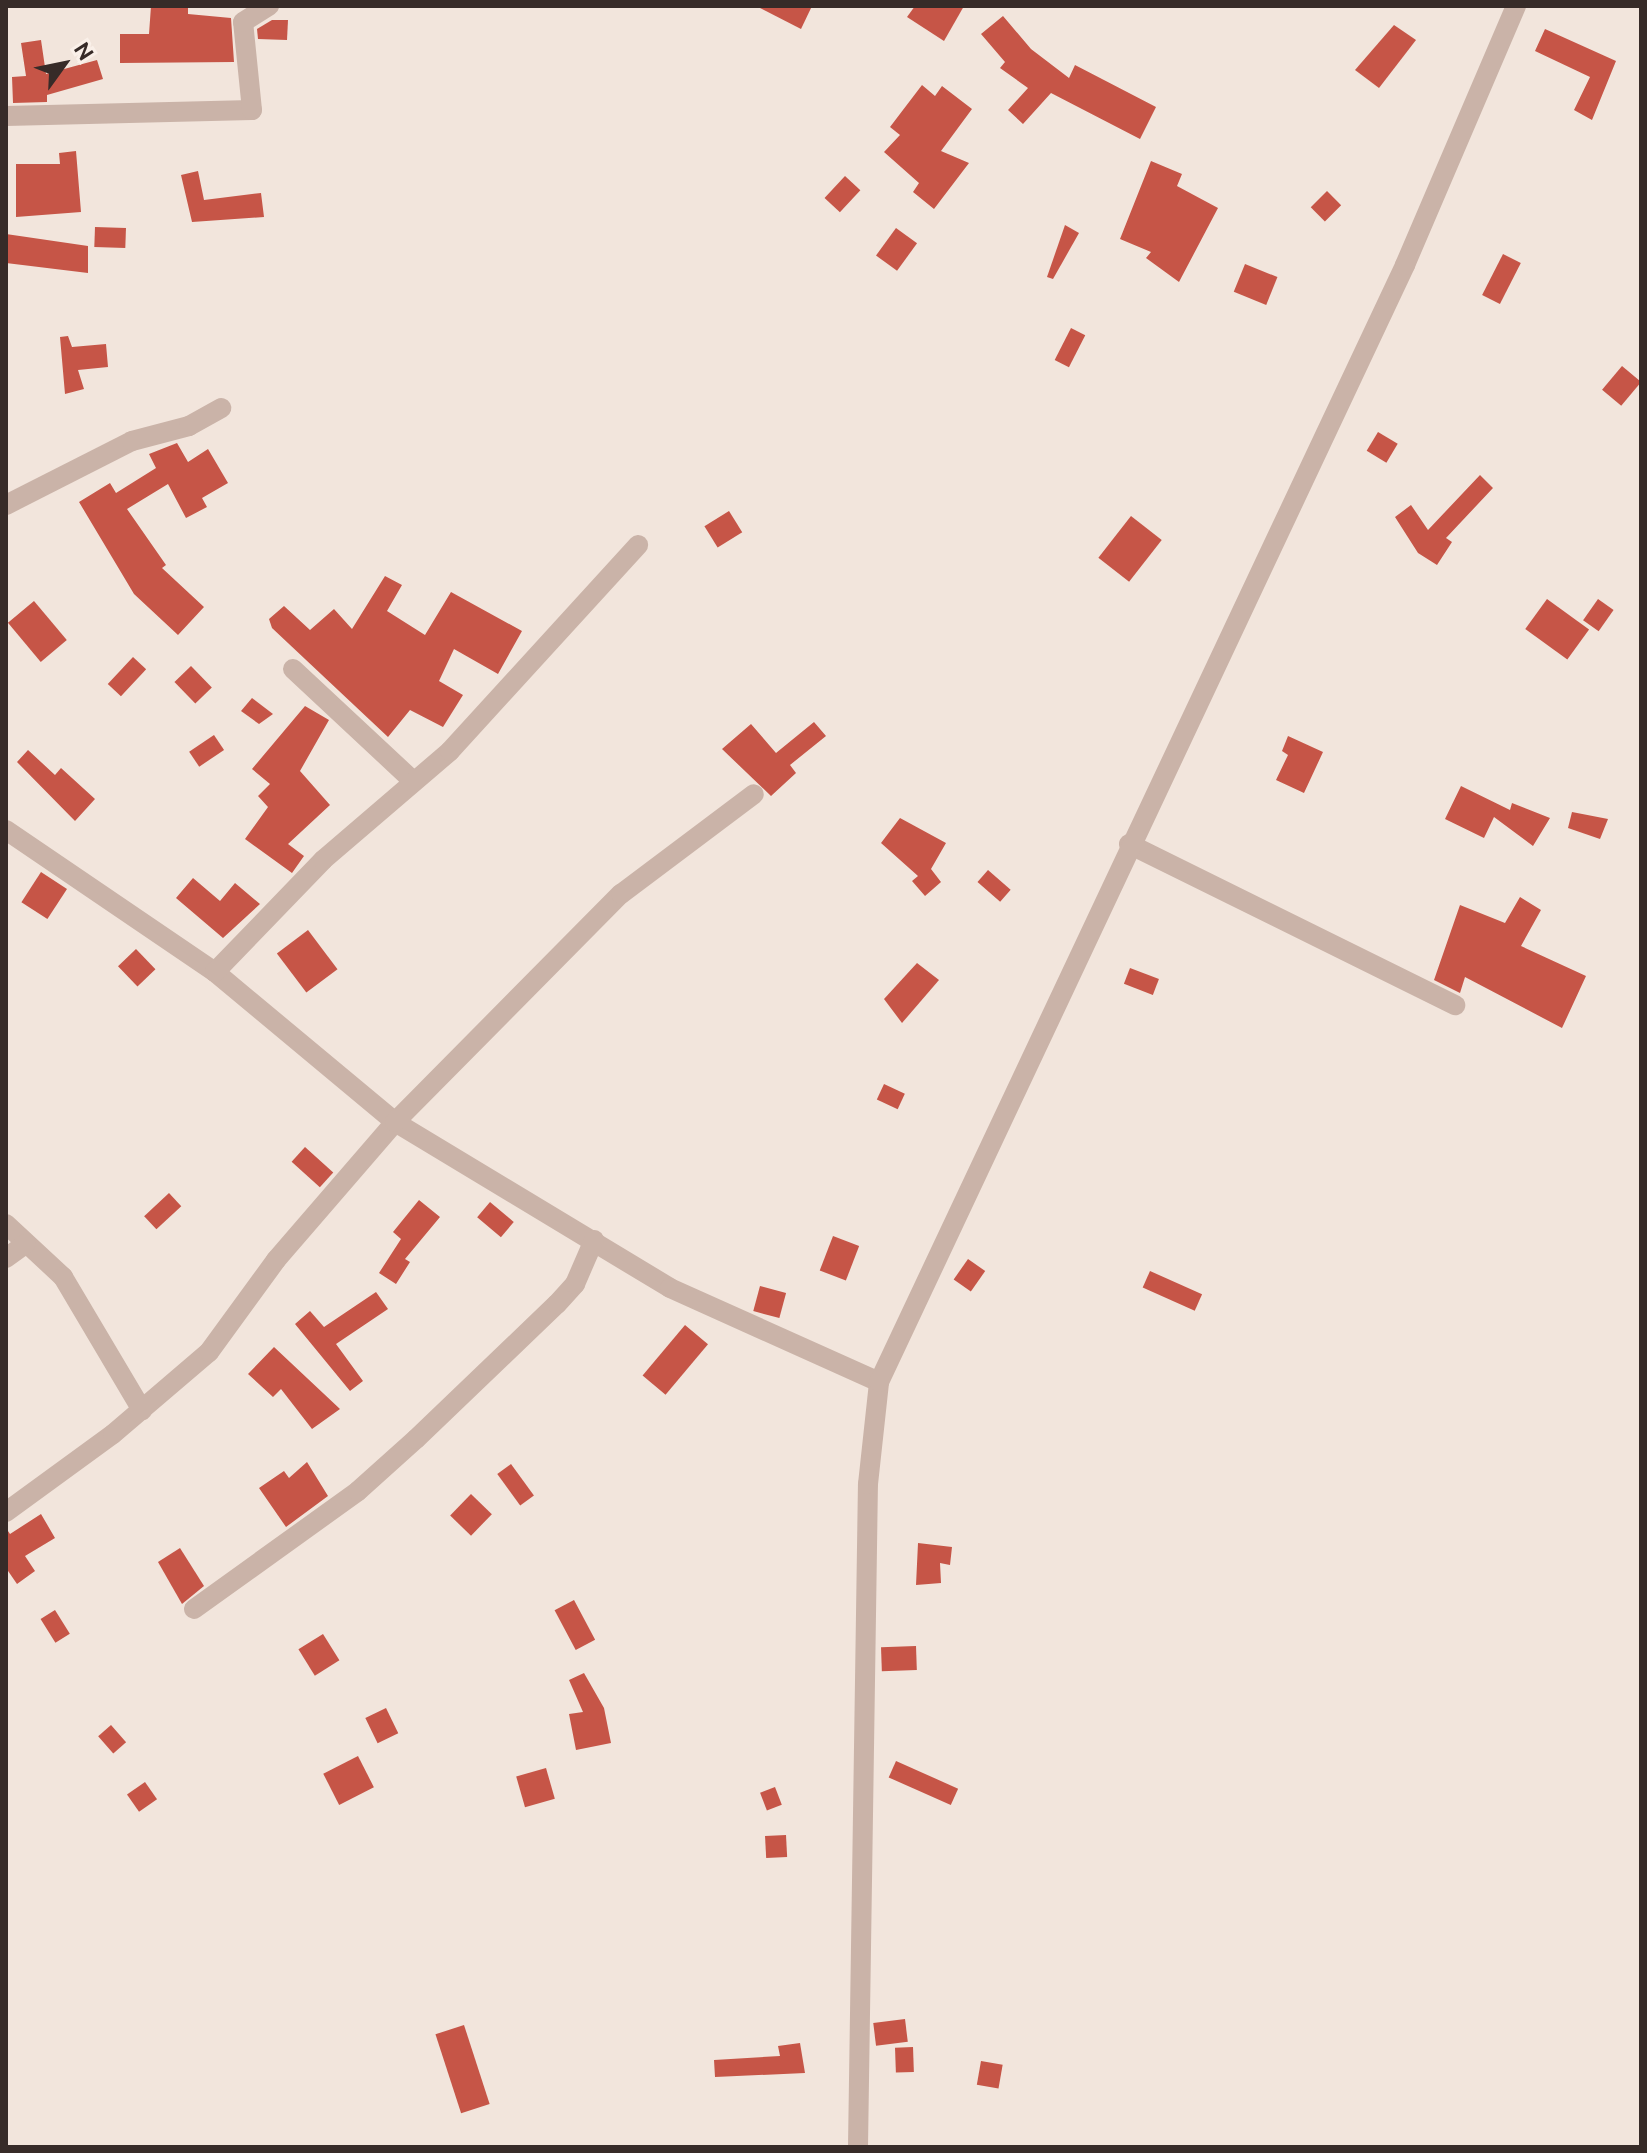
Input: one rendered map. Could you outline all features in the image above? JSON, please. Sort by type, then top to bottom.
[{"type":"street","points":[[6,116],[252,110],[243,22],[269,6]]},
{"type":"street","points":[[858,2147],[868,1484],[879,1382],[1129,844],[1405,265],[1516,6]]},
{"type":"street","points":[[6,505],[132,441],[189,426],[221,408]]},
{"type":"street","points":[[215,972],[266,914],[450,751],[638,545]]},
{"type":"street","points":[[293,669],[413,781]]},
{"type":"street","points":[[6,1512],[142,1410],[209,1352],[276,1260],[395,1122],[621,894],[754,794]]},
{"type":"street","points":[[6,830],[215,972],[395,1122],[684,1295],[879,1382]]},
{"type":"street","points":[[1129,844],[1455,1005]]},
{"type":"street","points":[[6,1224],[63,1277],[142,1410]]},
{"type":"street","points":[[194,1609],[358,1491],[416,1439],[575,1284],[594,1240]]},
{"type":"street","points":[[6,1258],[25,1244]]},
{"type":"building","points":[[151,6],[188,6],[188,14],[231,18],[234,62],[120,63],[120,34],[149,34]]},
{"type":"building","points":[[756,6],[812,6],[801,29]]},
{"type":"building","points":[[915,6],[964,6],[944,41],[907,17]]},
{"type":"building","points":[[1003,16],[1031,49],[1069,78],[1075,65],[1156,107],[1140,139],[1051,93],[1023,124],[1008,110],[1028,88],[1000,68],[1005,62],[981,34]]},
{"type":"building","points":[[272,20],[288,20],[287,40],[258,39],[257,29]]},
{"type":"building","points":[[1394,25],[1416,40],[1379,88],[1355,70]]},
{"type":"building","points":[[1545,29],[1616,61],[1592,120],[1574,110],[1590,77],[1535,51]]},
{"type":"building","points":[[41,40],[46,74],[97,60],[103,79],[47,95],[47,102],[13,103],[12,77],[26,76],[21,43]]},
{"type":"building","points":[[922,85],[935,96],[942,86],[972,109],[941,151],[969,163],[934,209],[913,192],[919,183],[884,152],[900,135],[890,127]]},
{"type":"building","points":[[76,151],[81,212],[16,217],[16,164],[60,164],[59,153]]},
{"type":"building","points":[[1151,161],[1182,174],[1177,186],[1218,208],[1179,282],[1146,258],[1151,252],[1120,239]]},
{"type":"building","points":[[198,171],[204,200],[261,193],[264,217],[192,222],[181,175]]},
{"type":"building","points":[[845,176],[860,190],[840,212],[825,198]]},
{"type":"building","points":[[1327,191],[1341,205],[1325,221],[1311,207]]},
{"type":"building","points":[[1065,225],[1079,233],[1053,279],[1047,277]]},
{"type":"building","points":[[95,227],[126,228],[125,248],[94,247]]},
{"type":"building","points":[[896,228],[917,243],[897,271],[876,256]]},
{"type":"building","points":[[6,234],[88,246],[88,273],[6,263]]},
{"type":"building","points":[[1503,254],[1521,263],[1500,304],[1482,295]]},
{"type":"building","points":[[1245,264],[1277,277],[1266,305],[1234,292]]},
{"type":"building","points":[[1071,328],[1085,335],[1069,367],[1055,360]]},
{"type":"building","points":[[68,336],[72,347],[106,344],[108,367],[78,370],[84,389],[65,394],[60,337]]},
{"type":"building","points":[[1622,366],[1641,382],[1621,406],[1602,390]]},
{"type":"building","points":[[1378,432],[1398,444],[1386,463],[1367,451]]},
{"type":"building","points":[[177,443],[188,462],[208,449],[228,483],[202,498],[207,507],[186,518],[168,484],[127,509],[166,565],[162,568],[204,607],[178,635],[134,594],[79,502],[110,483],[116,493],[156,468],[149,454]]},
{"type":"building","points":[[1480,475],[1493,488],[1446,538],[1452,542],[1437,565],[1418,553],[1395,517],[1411,505],[1428,530]]},
{"type":"building","points":[[729,511],[742,532],[718,548],[704,526]]},
{"type":"building","points":[[1131,516],[1162,540],[1129,582],[1098,558]]},
{"type":"building","points":[[385,576],[402,585],[387,611],[425,635],[451,592],[522,631],[498,674],[454,649],[439,681],[463,695],[443,727],[410,710],[388,737],[272,628],[269,619],[284,606],[310,630],[334,609],[352,629]]},
{"type":"building","points":[[1547,599],[1589,630],[1567,659],[1525,629]]},
{"type":"building","points":[[1598,599],[1614,610],[1599,631],[1583,620]]},
{"type":"building","points":[[34,601],[67,640],[41,662],[8,623]]},
{"type":"building","points":[[133,657],[146,669],[121,696],[108,684]]},
{"type":"building","points":[[191,666],[212,688],[195,704],[174,682]]},
{"type":"building","points":[[252,698],[273,714],[259,724],[241,711]]},
{"type":"building","points":[[305,706],[329,720],[300,771],[330,805],[288,844],[304,856],[292,873],[245,839],[268,807],[258,796],[270,784],[252,769]]},
{"type":"building","points":[[814,722],[826,736],[790,765],[796,773],[771,796],[722,749],[751,724],[776,753]]},
{"type":"building","points":[[214,735],[224,750],[199,767],[189,752]]},
{"type":"building","points":[[1288,736],[1323,752],[1304,793],[1276,780],[1288,755],[1282,751]]},
{"type":"building","points":[[28,750],[55,775],[61,768],[95,799],[75,821],[17,762]]},
{"type":"building","points":[[1461,786],[1510,810],[1512,803],[1550,818],[1533,846],[1494,817],[1484,838],[1445,819]]},
{"type":"building","points":[[1572,812],[1608,819],[1600,839],[1568,828]]},
{"type":"building","points":[[900,818],[946,843],[931,869],[941,882],[925,896],[912,881],[918,876],[881,843]]},
{"type":"building","points":[[988,870],[1011,890],[1000,902],[978,882]]},
{"type":"building","points":[[41,872],[67,889],[47,919],[21,902]]},
{"type":"building","points":[[193,878],[220,901],[235,883],[260,904],[223,938],[176,898]]},
{"type":"building","points":[[1520,897],[1541,910],[1521,946],[1586,976],[1562,1028],[1465,977],[1460,993],[1434,980],[1460,905],[1505,923]]},
{"type":"building","points":[[308,930],[337,969],[306,993],[277,953]]},
{"type":"building","points":[[136,949],[155,969],[137,987],[118,966]]},
{"type":"building","points":[[917,963],[939,980],[902,1023],[884,999]]},
{"type":"building","points":[[1130,968],[1159,979],[1153,995],[1124,984]]},
{"type":"building","points":[[884,1084],[905,1094],[898,1109],[877,1099]]},
{"type":"building","points":[[305,1147],[333,1172],[320,1187],[292,1162]]},
{"type":"building","points":[[169,1193],[181,1206],[156,1229],[144,1216]]},
{"type":"building","points":[[419,1200],[440,1217],[405,1259],[410,1262],[396,1284],[379,1273],[401,1239],[393,1232]]},
{"type":"building","points":[[490,1202],[514,1222],[501,1237],[477,1217]]},
{"type":"building","points":[[833,1236],[859,1246],[846,1281],[820,1271]]},
{"type":"building","points":[[968,1259],[985,1271],[971,1292],[954,1279]]},
{"type":"building","points":[[1150,1271],[1202,1294],[1195,1311],[1143,1287]]},
{"type":"building","points":[[760,1286],[786,1293],[779,1318],[753,1311]]},
{"type":"building","points":[[376,1292],[388,1309],[336,1344],[363,1381],[350,1391],[295,1324],[310,1311],[324,1327]]},
{"type":"building","points":[[685,1325],[708,1344],[666,1395],[643,1376]]},
{"type":"building","points":[[274,1347],[340,1409],[312,1429],[281,1389],[273,1397],[248,1374]]},
{"type":"building","points":[[307,1462],[328,1496],[286,1527],[259,1488],[284,1471],[289,1478]]},
{"type":"building","points":[[511,1464],[534,1496],[520,1506],[497,1474]]},
{"type":"building","points":[[471,1494],[492,1514],[471,1536],[450,1516]]},
{"type":"building","points":[[41,1514],[55,1538],[25,1556],[35,1571],[17,1584],[6,1568],[6,1528],[10,1534]]},
{"type":"building","points":[[918,1543],[952,1547],[950,1565],[940,1563],[941,1583],[916,1585]]},
{"type":"building","points":[[180,1548],[204,1586],[182,1604],[158,1562]]},
{"type":"building","points":[[574,1600],[595,1640],[576,1650],[555,1610]]},
{"type":"building","points":[[55,1610],[70,1634],[55,1643],[41,1619]]},
{"type":"building","points":[[323,1634],[339,1660],[315,1676],[298,1649]]},
{"type":"building","points":[[916,1646],[917,1670],[882,1671],[881,1647]]},
{"type":"building","points":[[584,1673],[604,1708],[611,1743],[576,1750],[569,1714],[583,1712],[569,1680]]},
{"type":"building","points":[[386,1708],[398,1733],[378,1743],[365,1718]]},
{"type":"building","points":[[111,1725],[126,1742],[113,1754],[98,1736]]},
{"type":"building","points":[[358,1756],[374,1787],[339,1805],[323,1774]]},
{"type":"building","points":[[896,1761],[958,1789],[951,1805],[889,1777]]},
{"type":"building","points":[[546,1768],[555,1799],[525,1807],[516,1777]]},
{"type":"building","points":[[145,1782],[157,1799],[139,1812],[127,1795]]},
{"type":"building","points":[[775,1787],[782,1805],[767,1810],[760,1793]]},
{"type":"building","points":[[786,1835],[787,1857],[766,1858],[765,1836]]},
{"type":"building","points":[[905,2019],[908,2042],[876,2046],[873,2023]]},
{"type":"building","points":[[464,2025],[490,2104],[461,2113],[435,2034]]},
{"type":"building","points":[[800,2043],[805,2073],[715,2077],[714,2060],[780,2056],[778,2046]]},
{"type":"building","points":[[913,2047],[914,2072],[896,2073],[895,2048]]},
{"type":"building","points":[[981,2061],[1003,2065],[998,2088],[977,2085]]}]
